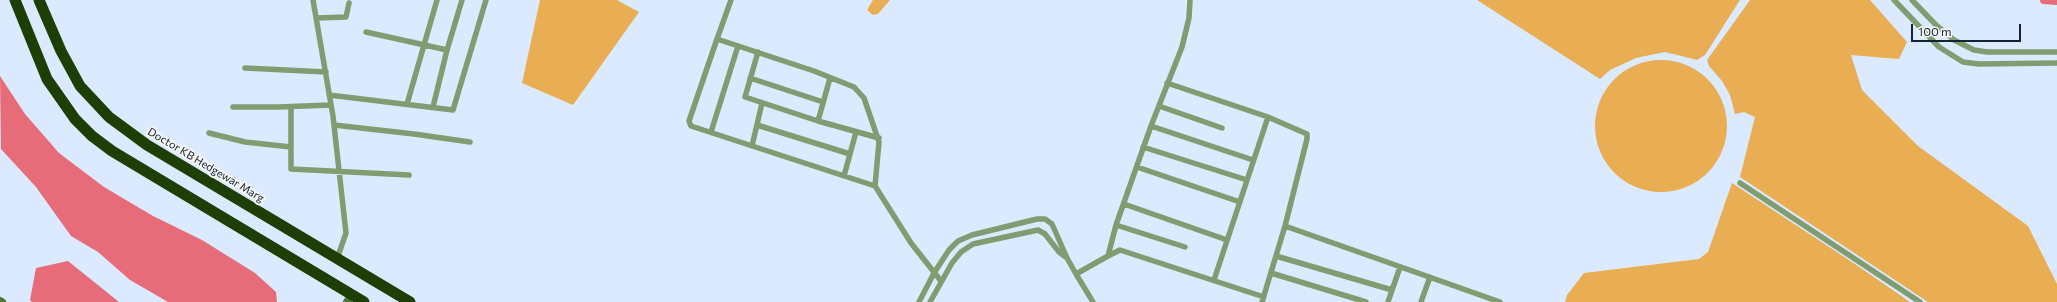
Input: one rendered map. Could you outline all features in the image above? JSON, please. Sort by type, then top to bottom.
[{"type":"highway","points":[[14,0],[47,79],[75,119],[92,136],[112,151],[349,299],[364,302]]},
{"type":"highway","name":"Doctor KB Hedgewar Marg","points":[[39,0],[60,51],[80,86],[109,117],[147,145],[410,302]]},
{"type":"street","points":[[313,0],[330,95],[346,233],[337,259]]},
{"type":"street","points":[[407,104],[423,44],[437,0]]},
{"type":"street","points":[[433,107],[447,50],[462,0]]},
{"type":"street","points":[[330,95],[451,110],[455,108],[486,0]]},
{"type":"street","points":[[731,0],[689,121],[691,126],[875,186]]},
{"type":"street","points":[[1108,256],[1116,225],[1143,147],[1186,34],[1190,0]]},
{"type":"street","points":[[1894,0],[1939,47],[1963,62],[1978,64],[2057,63]]},
{"type":"street","points":[[1912,0],[1935,24],[1954,40],[1974,50],[1987,52],[2057,52]]},
{"type":"street","points":[[316,18],[346,17],[349,4]]},
{"type":"street","points":[[366,32],[447,50]]},
{"type":"street","points":[[717,39],[830,78],[854,87],[860,92],[867,104],[879,138],[875,186],[911,243],[941,280]]},
{"type":"street","points":[[711,132],[738,46]]},
{"type":"street","points":[[758,52],[745,97],[818,121],[879,138]]},
{"type":"street","points":[[245,68],[326,72]]},
{"type":"street","points":[[750,78],[823,102]]},
{"type":"street","points":[[818,121],[830,78]]},
{"type":"street","points":[[1076,274],[1120,250],[1214,280],[1263,300],[1285,226],[1308,136],[1305,132],[1268,117],[1167,83]]},
{"type":"street","points":[[752,146],[762,103]]},
{"type":"street","points":[[233,107],[331,105]]},
{"type":"street","points":[[1159,106],[1222,128]]},
{"type":"street","points":[[291,107],[290,170],[410,175]]},
{"type":"street","points":[[1214,280],[1268,117]]},
{"type":"street","points":[[334,125],[470,142]]},
{"type":"street","points":[[757,125],[850,154]]},
{"type":"street","points":[[1151,126],[1253,160]]},
{"type":"street","points":[[844,176],[856,132]]},
{"type":"street","points":[[209,133],[245,142],[291,147]]},
{"type":"street","points":[[1143,147],[1246,180]]},
{"type":"street","points":[[1137,167],[1240,202]]},
{"type":"street","points":[[1740,183],[1920,302]]},
{"type":"street","points":[[1124,204],[1227,240]]},
{"type":"street","points":[[919,302],[934,273],[949,250],[958,242],[972,235],[1037,219],[1045,219],[1052,224],[1067,258],[1093,302]]},
{"type":"street","points":[[1116,225],[1185,247]]},
{"type":"street","points":[[1285,226],[1500,302]]},
{"type":"street","points":[[930,302],[941,280],[961,252],[973,244],[1033,230],[1042,231],[1059,252],[1067,258]]},
{"type":"street","points":[[1276,256],[1392,290]]},
{"type":"street","points":[[1388,302],[1400,267]]},
{"type":"street","points":[[1271,273],[1366,302]]},
{"type":"street","points":[[1423,301],[1430,277]]},
{"type":"shaded area","points":[[540,0],[617,0],[639,12],[573,105],[522,83]]},
{"type":"shaded area","points":[[873,0],[890,0],[878,14],[873,15],[867,10]]},
{"type":"shaded area","points":[[1477,0],[1740,0],[1705,55],[1697,60],[1665,52],[1636,58],[1610,70],[1600,79]]},
{"type":"shaded area","points":[[1750,0],[1870,0],[1907,42],[1899,59],[1851,55],[1862,90],[1918,146],[2028,226],[2057,284],[2057,302],[1928,302],[1740,177],[1755,117],[1744,112],[1735,114],[1730,95],[1722,81],[1709,66],[1707,60]]},
{"type":"shaded area","points":[[1667,60],[1686,65],[1698,71],[1708,79],[1716,89],[1722,101],[1726,113],[1726,139],[1722,151],[1716,163],[1708,173],[1698,181],[1686,187],[1674,191],[1655,192],[1636,187],[1624,181],[1614,173],[1606,163],[1600,151],[1596,139],[1595,120],[1600,101],[1606,89],[1614,79],[1624,71],[1636,65],[1648,61]]},
{"type":"shaded area","points":[[0,76],[25,114],[59,153],[104,187],[153,216],[202,240],[255,273],[276,292],[277,302],[168,302],[130,280],[98,252],[71,236],[36,187],[1,149]]},
{"type":"shaded area","points":[[1732,183],[1910,302],[1565,302],[1567,295],[1584,273],[1699,259],[1708,252]]},
{"type":"shaded area","points":[[68,261],[119,302],[32,302],[30,300],[36,268]]},
{"type":"waterway","points":[[2044,0],[2057,1]]}]
